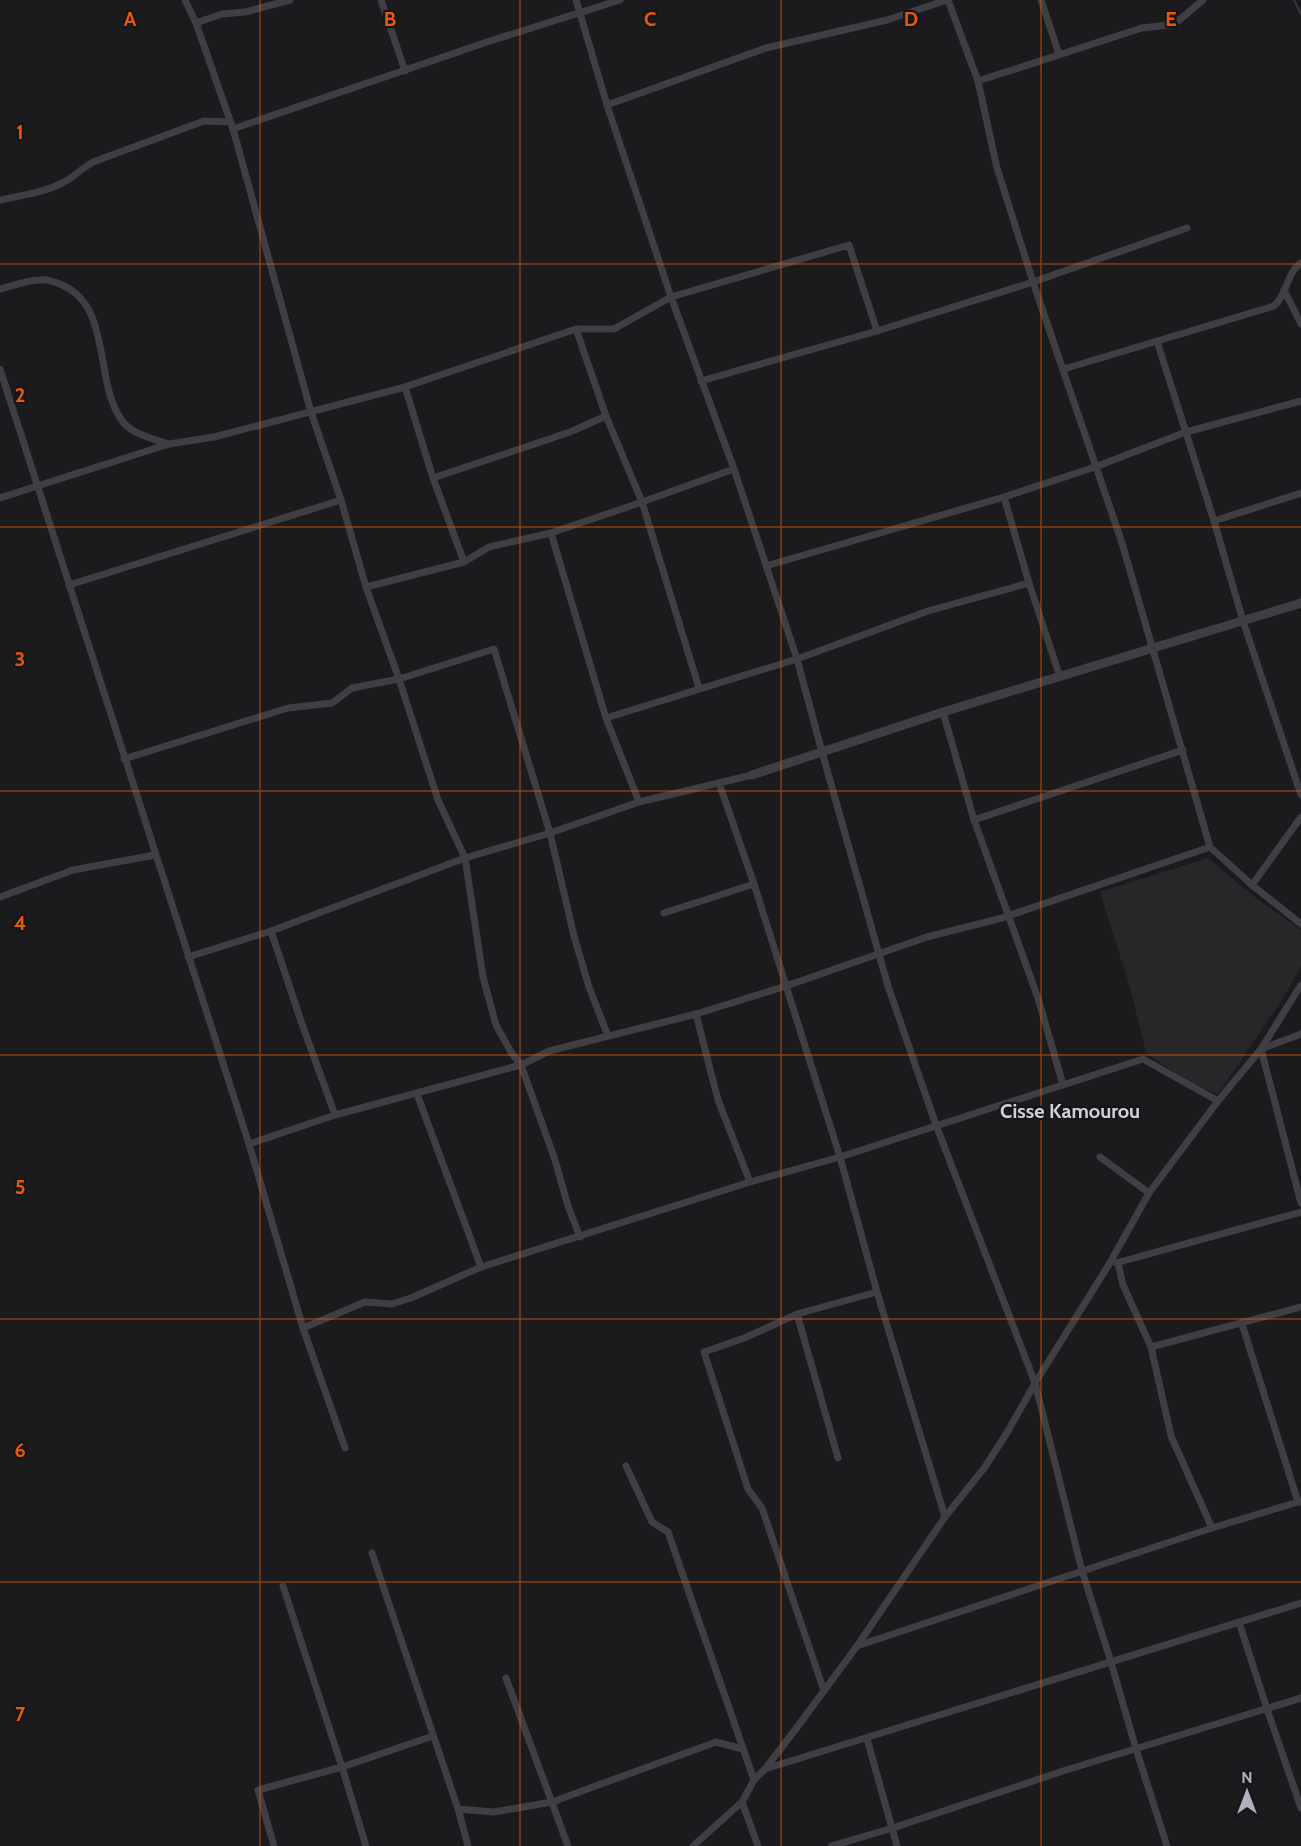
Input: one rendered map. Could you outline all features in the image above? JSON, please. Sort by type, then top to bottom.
[{"type":"street","points":[[185,0],[196,23],[233,129],[311,411],[341,500],[366,587],[399,679],[438,800],[465,858],[483,977],[496,1024],[521,1065],[580,1237]]},
{"type":"street","points":[[196,23],[222,14],[245,12],[290,0]]},
{"type":"street","points":[[381,0],[405,71]]},
{"type":"street","points":[[576,0],[607,105],[671,297],[734,469],[797,659],[888,986],[936,1125],[1035,1383],[1082,1571],[1167,1846]]},
{"type":"street","points":[[233,129],[487,42],[620,0]]},
{"type":"street","points":[[607,105],[766,48],[887,20],[948,0],[978,81],[997,168],[1033,282],[1122,543],[1210,847],[1252,885],[1301,924]]},
{"type":"street","points":[[1041,0],[1059,54]]},
{"type":"street","points":[[978,81],[1142,28],[1169,25],[1178,21],[1203,0]]},
{"type":"street","points":[[0,200],[56,185],[93,162],[204,121],[230,122]]},
{"type":"street","points":[[701,381],[877,332],[1033,282],[1186,228]]},
{"type":"street","points":[[0,498],[169,444],[214,437],[405,387],[576,329],[614,329],[671,297],[849,244],[877,332]]},
{"type":"street","points":[[1064,369],[1274,306],[1280,301],[1294,268],[1301,263]]},
{"type":"street","points":[[0,289],[34,280],[47,280],[72,290],[79,296],[94,321],[105,366],[108,390],[124,423],[140,433],[169,444]]},
{"type":"street","points":[[1284,291],[1301,324]]},
{"type":"street","points":[[576,329],[606,416],[642,502],[699,688]]},
{"type":"street","points":[[1157,341],[1243,621],[1301,795]]},
{"type":"street","points":[[0,369],[249,1144],[303,1328],[345,1448]]},
{"type":"street","points":[[405,387],[433,478],[464,562]]},
{"type":"street","points":[[766,566],[1004,497],[1095,467],[1186,432],[1301,401]]},
{"type":"street","points":[[433,478],[570,432],[606,416]]},
{"type":"street","points":[[366,587],[464,562],[489,547],[551,533],[734,469]]},
{"type":"street","points":[[1214,522],[1301,493]]},
{"type":"street","points":[[1004,497],[1060,677]]},
{"type":"street","points":[[69,585],[341,500]]},
{"type":"street","points":[[551,533],[606,718],[639,802]]},
{"type":"street","points":[[606,718],[797,659],[928,611],[1029,583]]},
{"type":"street","points":[[188,957],[271,931],[465,858],[550,833],[639,802],[752,775],[943,712],[1301,603]]},
{"type":"street","points":[[124,759],[288,708],[332,702],[352,688],[399,679],[494,649],[550,833],[574,936],[589,987],[608,1036]]},
{"type":"street","points":[[943,712],[974,820],[1038,998],[1064,1085]]},
{"type":"street","points":[[974,820],[1183,750]]},
{"type":"street","points":[[719,783],[754,884],[840,1157],[877,1292],[945,1517]]},
{"type":"street","points":[[1252,885],[1301,817]]},
{"type":"street","points":[[249,1144],[335,1115],[521,1065],[549,1051],[696,1014],[786,986],[927,937],[1009,915],[1210,847]]},
{"type":"street","points":[[0,897],[73,870],[155,855]]},
{"type":"street","points":[[664,913],[754,884]]},
{"type":"street","points":[[271,931],[335,1115]]},
{"type":"street","points":[[693,1846],[742,1802],[754,1780],[765,1769],[824,1691],[945,1517],[985,1467],[1108,1266],[1149,1193],[1261,1048],[1301,985]]},
{"type":"street","points":[[696,1014],[718,1101],[750,1182]]},
{"type":"street","points":[[1261,1048],[1301,1034]]},
{"type":"street","points":[[1261,1048],[1301,1203]]},
{"type":"street","points":[[303,1328],[365,1302],[392,1304],[481,1267],[750,1182],[840,1157],[1143,1059],[1218,1101]]},
{"type":"street","points":[[417,1094],[481,1267]]},
{"type":"street","points":[[1100,1157],[1149,1193]]},
{"type":"street","points":[[1108,1266],[1301,1212]]},
{"type":"street","points":[[1118,1263],[1123,1285],[1151,1347],[1171,1436],[1212,1528]]},
{"type":"street","points":[[824,1691],[762,1508],[748,1489],[704,1353],[747,1337],[797,1314],[877,1292]]},
{"type":"street","points":[[1151,1347],[1301,1307]]},
{"type":"street","points":[[797,1314],[838,1458]]},
{"type":"street","points":[[857,1646],[1299,1501],[1242,1324]]},
{"type":"street","points":[[626,1466],[652,1521],[668,1532],[754,1780]]},
{"type":"street","points":[[372,1553],[458,1809],[468,1846]]},
{"type":"street","points":[[283,1586],[366,1846]]},
{"type":"street","points":[[765,1769],[1301,1603]]},
{"type":"street","points":[[1239,1622],[1301,1808]]},
{"type":"street","points":[[506,1678],[568,1846]]},
{"type":"street","points":[[831,1846],[1301,1698]]},
{"type":"street","points":[[274,1846],[258,1790],[342,1767],[433,1736]]},
{"type":"street","points":[[867,1739],[897,1846]]},
{"type":"street","points":[[458,1809],[494,1812],[552,1802],[716,1742],[743,1749]]},
{"type":"street","points":[[742,1802],[758,1846]]},
{"type":"shaded area","points":[[1208,858],[1252,895],[1301,930],[1301,966],[1282,1000],[1218,1094],[1190,1083],[1146,1053],[1131,991],[1100,892]]},
{"type":"waterway","points":[[1294,0],[1301,14]]},
{"type":"district","name":"Cisse Kamourou","points":[[1070,1111]]}]
